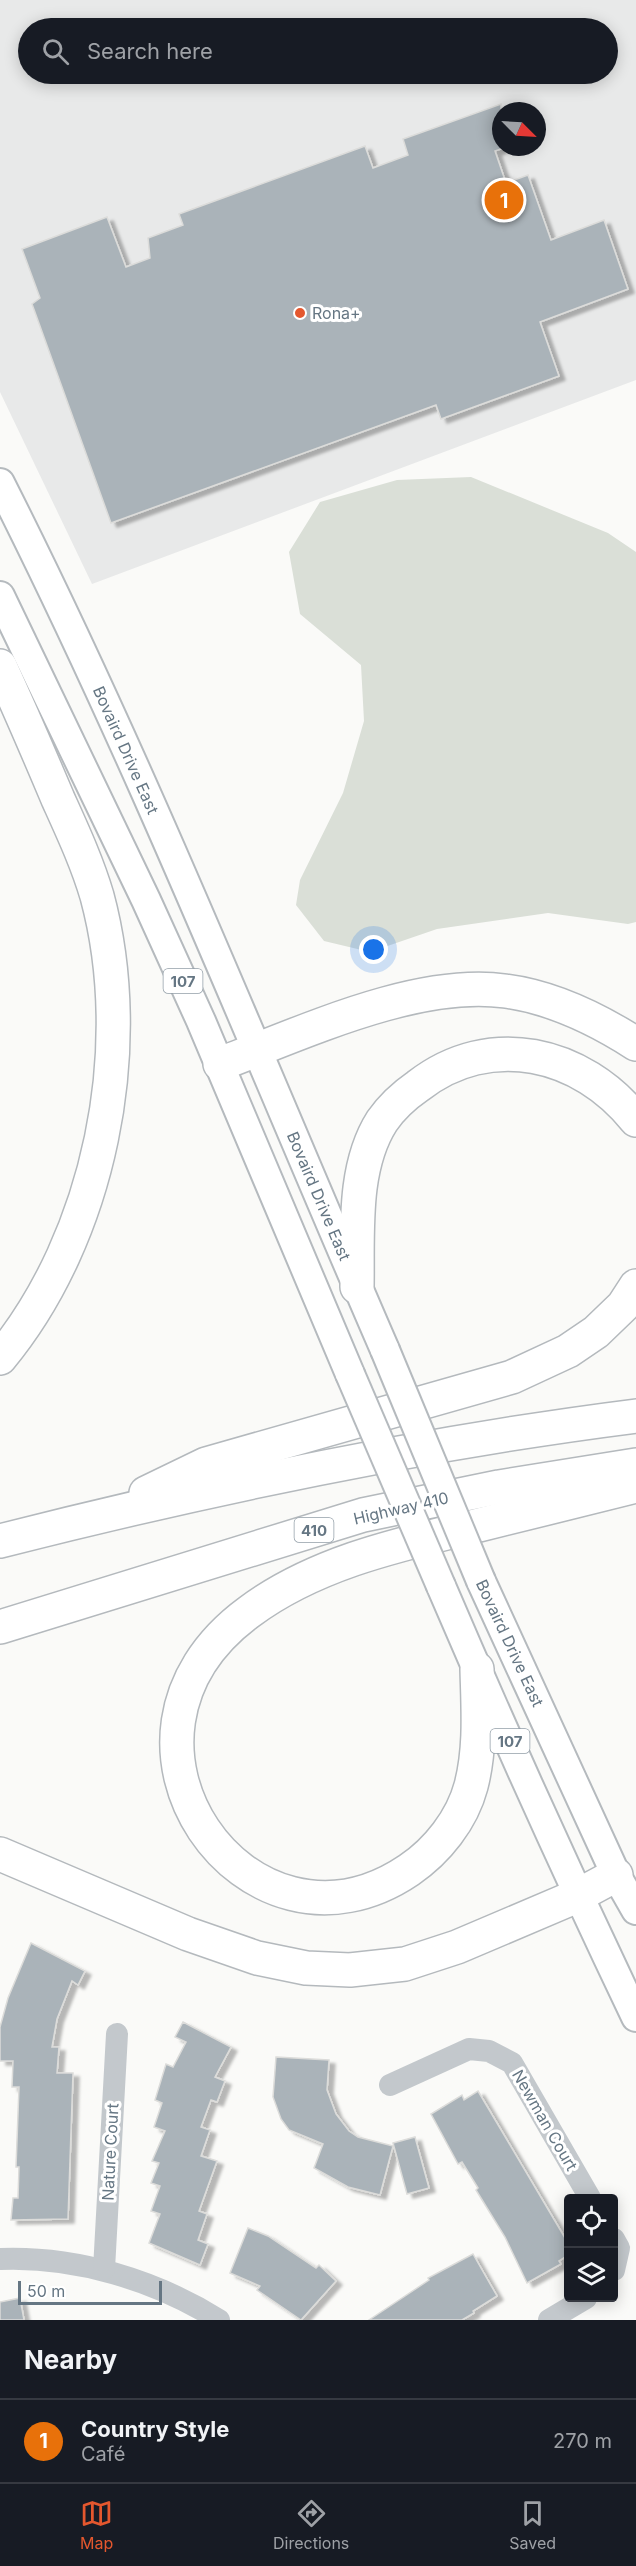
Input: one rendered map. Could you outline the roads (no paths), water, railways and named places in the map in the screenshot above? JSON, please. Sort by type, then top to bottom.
[{"type":"highway","points":[[0,666],[76,839],[96,894],[106,936],[113,1012],[105,1120],[95,1170],[82,1213],[45,1295],[20,1335],[0,1358]]},
{"type":"highway","points":[[219,1064],[410,997],[462,990],[504,991],[567,1007],[609,1027],[636,1044]]},
{"type":"highway","points":[[357,1287],[358,1204],[367,1156],[382,1121],[406,1095],[434,1073],[469,1060],[494,1055],[516,1054],[542,1057],[570,1066],[600,1083],[636,1120]]},
{"type":"highway","points":[[93,1518],[206,1464],[512,1377],[568,1351],[596,1332],[623,1306],[636,1286]]},
{"type":"highway","points":[[0,1541],[93,1518],[374,1457],[636,1416]]},
{"type":"highway","name":"Highway 410","points":[[0,1627],[363,1515],[499,1487],[636,1465]]},
{"type":"highway","points":[[477,1669],[479,1732],[476,1764],[464,1806],[441,1841],[424,1859],[380,1887],[334,1896],[309,1897],[270,1885],[248,1874],[220,1850],[201,1828],[187,1803],[177,1768],[176,1737],[185,1696],[191,1679],[207,1654],[248,1612],[305,1579],[375,1550],[636,1486]]},
{"type":"highway","points":[[0,1854],[188,1934],[257,1958],[306,1968],[351,1970],[405,1964],[457,1947],[577,1896],[616,1875]]},
{"type":"main road","name":"Bovaird Drive East","points":[[0,483],[74,635],[162,829],[481,1581],[616,1875],[636,1910]]},
{"type":"main road","name":"107","points":[[0,596],[146,900],[219,1064],[441,1586],[548,1823],[577,1896]]},
{"type":"main road","points":[[577,1896],[636,2017]]},
{"type":"street","name":"Nature Court","points":[[104,2270],[117,2034]]},
{"type":"street","name":"Newman Court","points":[[390,2085],[469,2049],[489,2051],[512,2062],[587,2194]]},
{"type":"street","points":[[0,2259],[27,2258],[104,2270],[166,2292],[219,2320]]},
{"type":"street","points":[[549,2320],[579,2302]]},
{"type":"place","name":"Country Style","points":[[504,200]]},
{"type":"place","name":"Rona+","points":[[300,313]]}]
